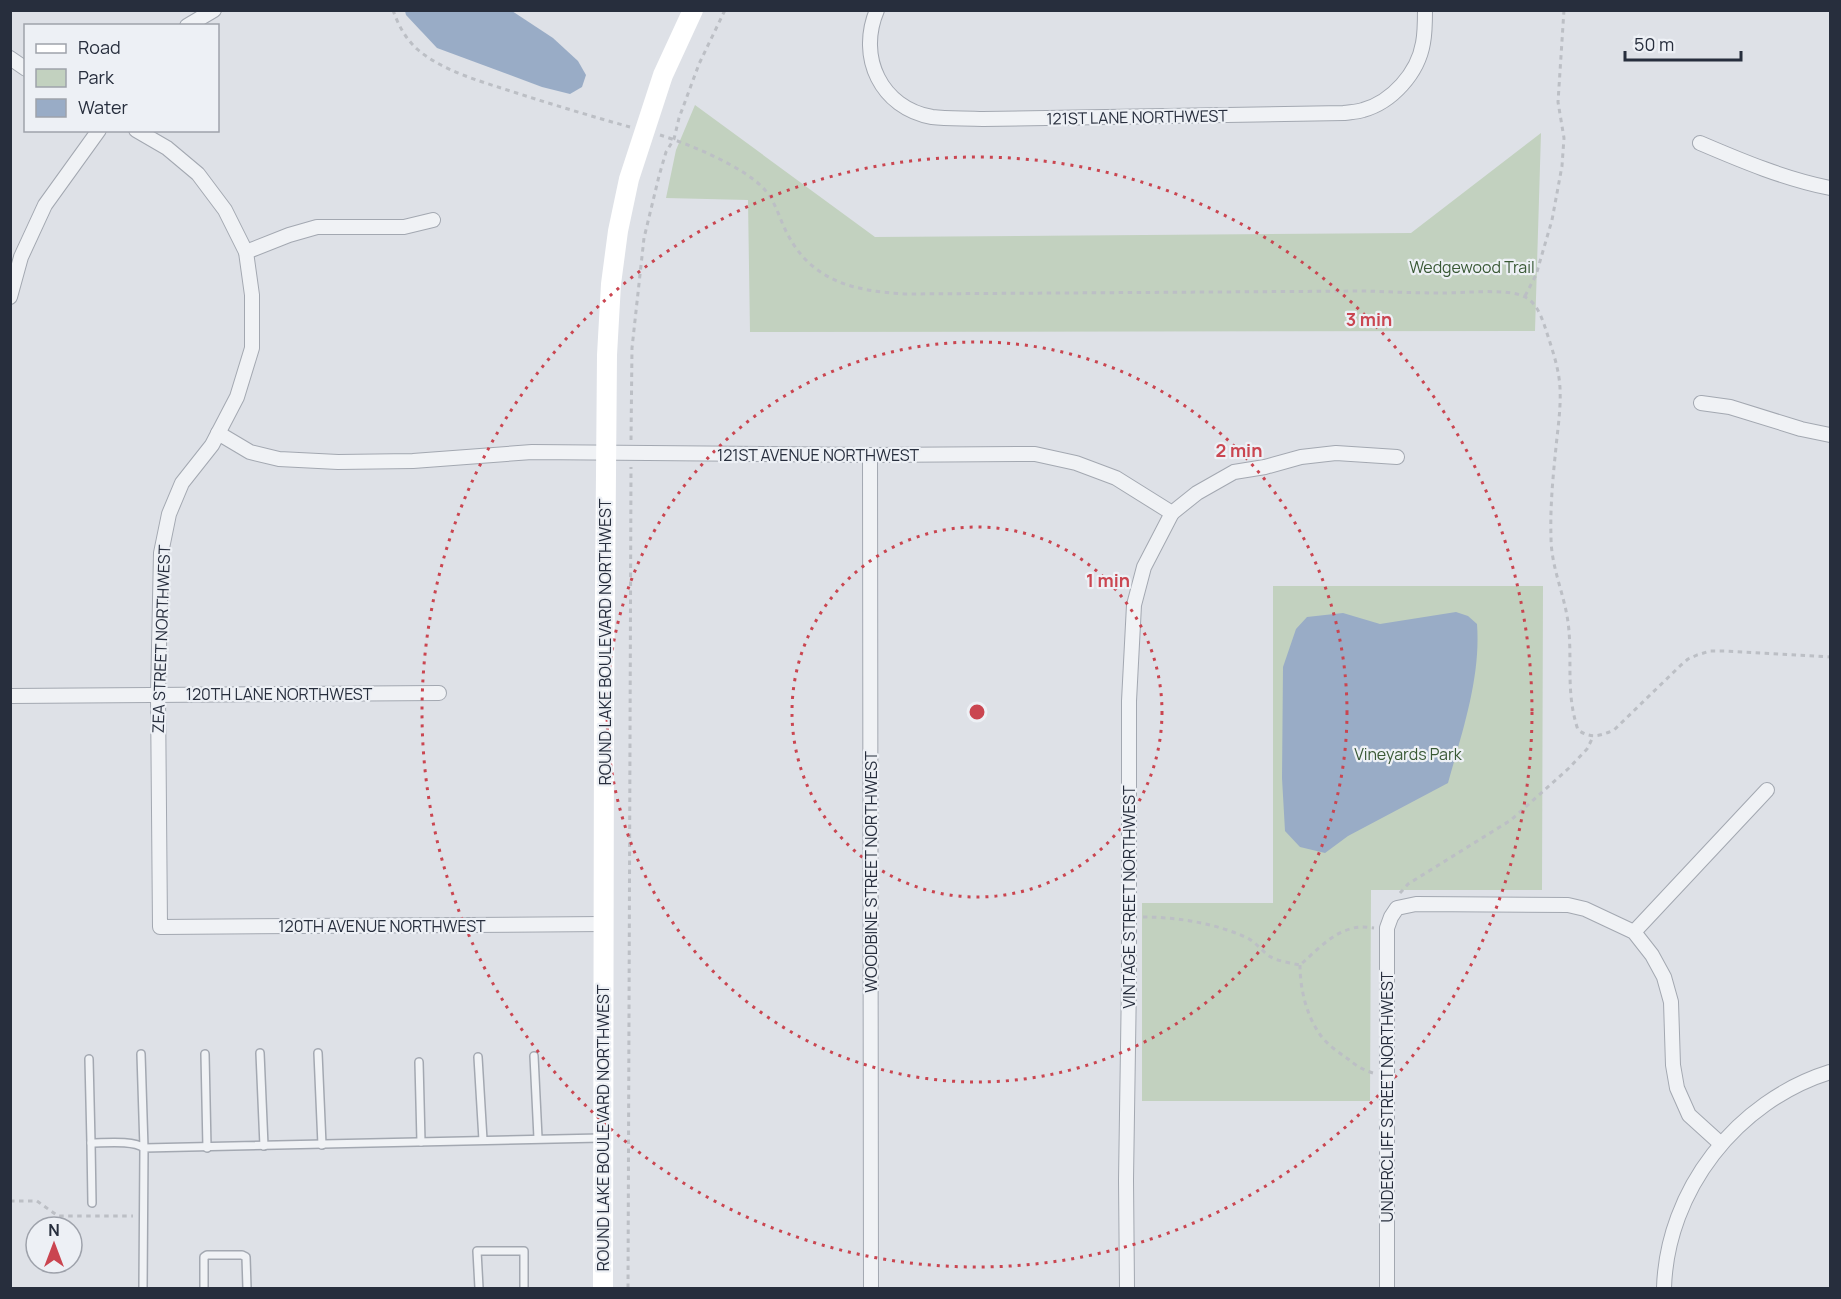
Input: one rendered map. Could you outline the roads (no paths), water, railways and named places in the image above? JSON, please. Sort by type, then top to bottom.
[{"type":"main road","name":"ROUND LAKE BOULEVARD NORTHWEST","points":[[603,1288],[606,452],[611,285],[618,231],[629,179],[663,75],[693,10]]},
{"type":"street","points":[[190,24],[214,10]]},
{"type":"street","name":"121ST LANE NORTHWEST","points":[[877,10],[873,19],[870,50],[875,73],[886,92],[905,108],[931,117],[982,119],[1344,113],[1363,110],[1377,105],[1402,85],[1418,61],[1423,46],[1425,10]]},
{"type":"street","points":[[10,58],[24,68]]},
{"type":"street","points":[[10,297],[21,257],[45,205],[98,132]]},
{"type":"street","name":"ZEA STREET NORTHWEST","points":[[139,132],[167,148],[198,174],[225,210],[246,252],[252,294],[252,348],[237,397],[212,445],[182,483],[169,514],[161,553],[158,695],[160,927]]},
{"type":"street","points":[[1700,143],[1746,162],[1830,188]]},
{"type":"street","points":[[246,252],[317,227],[404,227],[433,220]]},
{"type":"street","points":[[1701,403],[1730,407],[1830,435]]},
{"type":"street","name":"121ST AVENUE NORTHWEST","points":[[218,433],[250,452],[279,459],[375,462],[503,453],[1035,454],[1076,463],[1116,478],[1172,513]]},
{"type":"street","points":[[1172,513],[1197,493],[1234,472],[1265,467],[1301,457],[1336,453],[1397,457]]},
{"type":"street","name":"WOODBINE STREET NORTHWEST","points":[[870,455],[871,1288]]},
{"type":"street","name":"VINTAGE STREET NORTHWEST","points":[[1127,1288],[1129,701],[1134,605],[1144,567],[1172,513]]},
{"type":"street","name":"120TH LANE NORTHWEST","points":[[10,696],[439,693]]},
{"type":"street","points":[[1721,1144],[1689,1114],[1677,1088],[1672,1065],[1671,1002],[1664,977],[1652,955],[1634,932],[1767,790]]},
{"type":"street","name":"UNDERCLIFF STREET NORTHWEST","points":[[1387,1288],[1387,928],[1397,908],[1416,904],[1568,905],[1585,909],[1634,932]]},
{"type":"street","name":"120TH AVENUE NORTHWEST","points":[[160,927],[604,924]]},
{"type":"street","points":[[1664,1288],[1668,1251],[1679,1212],[1691,1188],[1721,1144],[1742,1122],[1779,1095],[1830,1072]]},
{"type":"lane","points":[[260,1053],[264,1146]]},
{"type":"lane","points":[[318,1053],[322,1145]]},
{"type":"lane","points":[[141,1054],[144,1148],[143,1288]]},
{"type":"lane","points":[[205,1054],[207,1148]]},
{"type":"lane","points":[[534,1056],[538,1138]]},
{"type":"lane","points":[[478,1057],[483,1140]]},
{"type":"lane","points":[[89,1059],[92,1203]]},
{"type":"lane","points":[[419,1062],[421,1142]]},
{"type":"lane","points":[[91,1143],[130,1144],[144,1148],[207,1148],[604,1138]]},
{"type":"lane","points":[[479,1288],[477,1251],[524,1251],[524,1288]]},
{"type":"lane","points":[[204,1288],[204,1257],[207,1255],[242,1255],[246,1257],[247,1288]]},
{"type":"water","points":[[405,11],[512,11],[553,38],[578,61],[586,75],[582,87],[570,94],[542,87],[437,48],[406,15]]},
{"type":"water","points":[[1456,612],[1468,616],[1477,624],[1477,644],[1469,705],[1448,783],[1348,836],[1325,853],[1300,847],[1285,831],[1282,778],[1283,667],[1296,629],[1307,617],[1343,613],[1380,624]]},
{"type":"park label","name":"Wedgewood Trail","points":[[1472,267]]},
{"type":"park label","name":"Vineyards Park","points":[[1408,754]]}]
